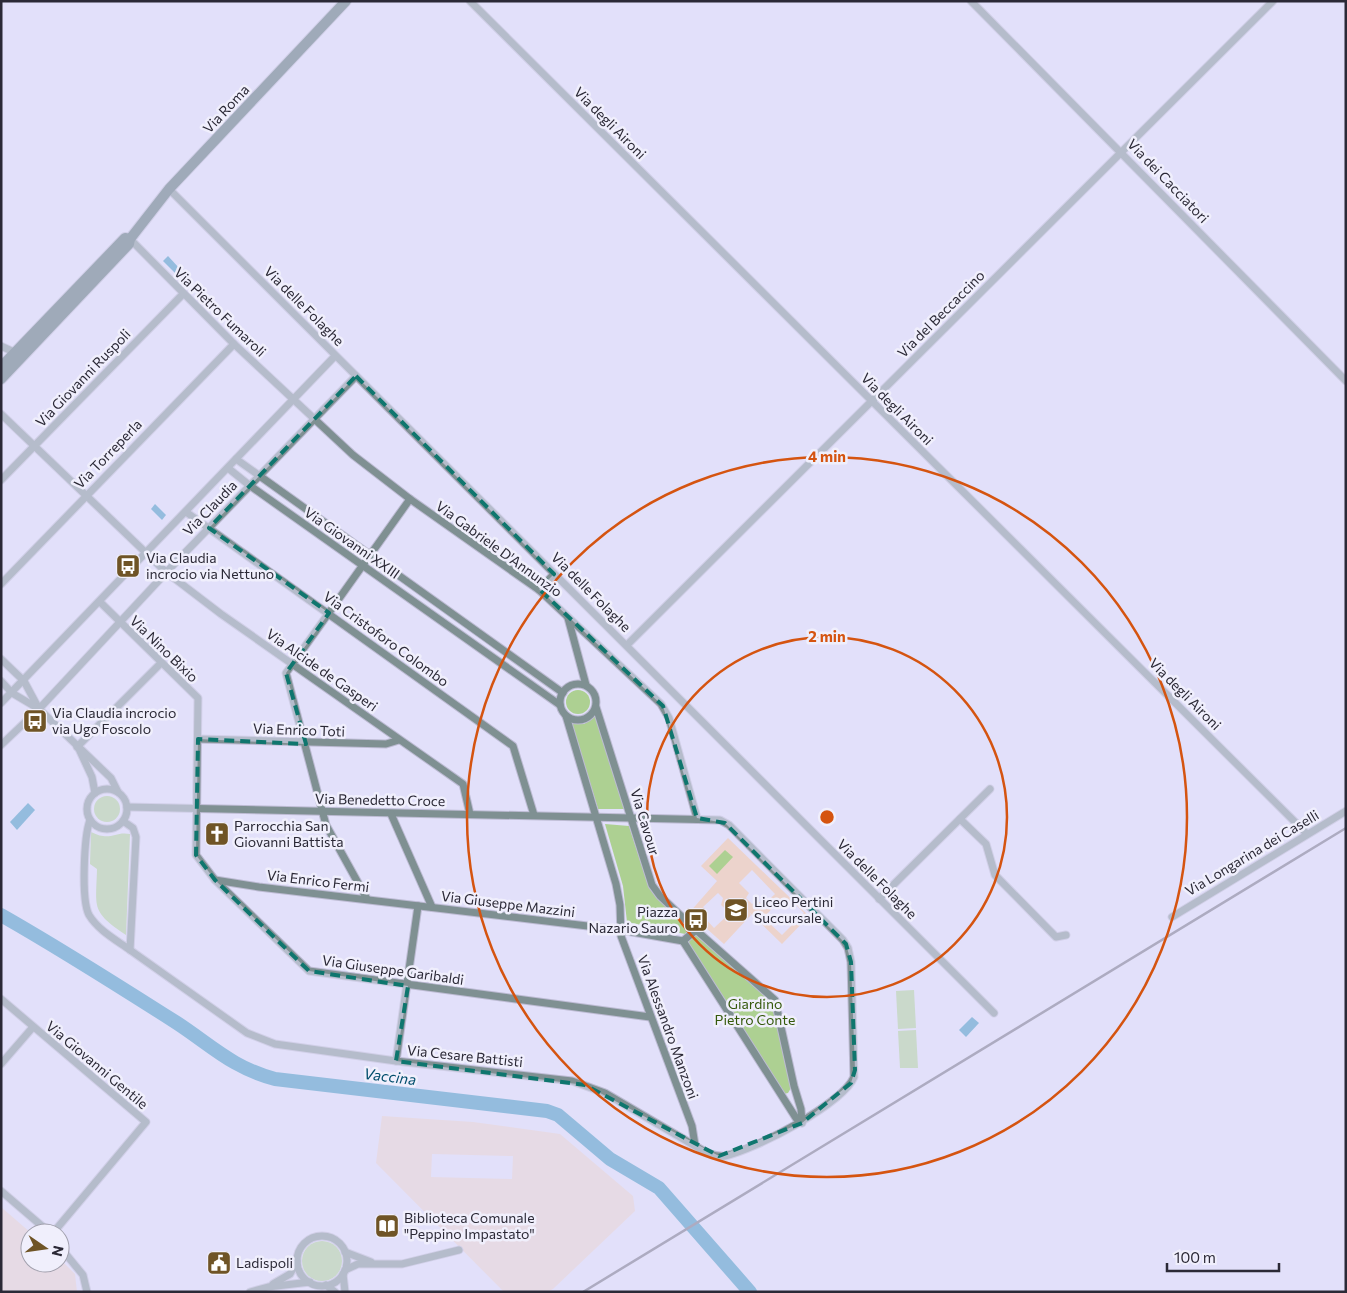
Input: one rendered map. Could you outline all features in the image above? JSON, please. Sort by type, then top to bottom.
[{"type":"street","name":"Via Roma","points":[[1,379],[19,356],[125,238],[130,239],[169,189],[346,1]]},
{"type":"street","name":"Via degli Aironi","points":[[470,1],[1308,834]]},
{"type":"street","name":"Via dei Cacciatori","points":[[971,1],[1346,380]]},
{"type":"street","name":"Via del Beccaccino","points":[[627,645],[1273,1]]},
{"type":"street","name":"Via delle Folaghe","points":[[169,189],[994,1013]]},
{"type":"street","name":"Via Pietro Fumaroli","points":[[130,239],[183,294],[294,400]]},
{"type":"street","name":"Via Giovanni Ruspoli","points":[[1,480],[183,294]]},
{"type":"street","name":"Via Torreperla","points":[[1,584],[86,494],[234,344]]},
{"type":"street","points":[[1,346],[19,356]]},
{"type":"street","name":"Via Roma","points":[[1,367],[19,356]]},
{"type":"street","name":"Via Claudia","points":[[1,703],[335,356]]},
{"type":"street","name":"Via Claudia","points":[[1,745],[39,709],[166,572],[356,376]]},
{"type":"street","name":"Via Gabriele D'Annunzio","points":[[294,400],[315,417],[354,455],[410,499],[539,590],[665,709],[697,818]]},
{"type":"street","name":"Via Alcide de Gasperi","points":[[1,414],[166,572],[292,664],[463,784],[470,814]]},
{"type":"street","name":"Via Giovanni XXIII","points":[[236,459],[258,477],[563,693]]},
{"type":"street","name":"Via Giovanni XXIII","points":[[228,468],[249,486],[560,705]]},
{"type":"street","points":[[367,900],[326,826],[286,673],[410,499]]},
{"type":"street","name":"Via Cristoforo Colombo","points":[[186,512],[513,746],[534,815]]},
{"type":"street","points":[[539,590],[554,574]]},
{"type":"street","name":"Via Nino Bixio","points":[[100,602],[198,698],[197,809]]},
{"type":"street","points":[[568,617],[586,685],[596,697],[596,707],[589,717],[577,721],[566,716],[560,705],[563,693],[575,684],[586,685]]},
{"type":"street","points":[[463,636],[470,626]]},
{"type":"street","points":[[1,659],[24,681],[39,709]]},
{"type":"street","points":[[78,748],[161,663]]},
{"type":"street","points":[[1,681],[12,693],[39,709],[78,748],[88,754],[112,778],[127,807],[123,822],[106,829],[94,825],[88,814],[88,802],[95,793],[106,789],[118,792]]},
{"type":"street","name":"Via Cavour","points":[[596,707],[652,885],[660,896],[696,930],[776,1002],[794,1086],[801,1108],[802,1123]]},
{"type":"street","name":"Via Alessandro Manzoni","points":[[566,716],[618,891],[621,930],[650,1017],[692,1126],[695,1145]]},
{"type":"street","name":"Via Enrico Toti","points":[[198,739],[306,744],[386,744],[399,740]]},
{"type":"street","points":[[78,748],[92,777],[95,793]]},
{"type":"street","points":[[879,899],[990,789]]},
{"type":"street","name":"Via Benedetto Croce","points":[[127,807],[390,814],[697,818]]},
{"type":"street","name":"Via Giuseppe Garibaldi","points":[[197,809],[196,855],[215,880],[309,971],[407,986],[650,1017]]},
{"type":"street","name":"Via Longarina dei Caselli","points":[[1172,917],[1346,811]]},
{"type":"street","points":[[390,814],[432,908]]},
{"type":"street","name":"Via Cesare Battisti","points":[[90,820],[86,834],[85,905],[95,924],[247,1033],[275,1044],[396,1061],[559,1079],[585,1085],[605,1093],[714,1156],[725,1156],[802,1123],[846,1088],[854,1077],[848,948],[843,940],[725,823],[717,819],[697,818]]},
{"type":"street","points":[[960,819],[986,844],[995,875],[1056,937],[1066,936]]},
{"type":"street","points":[[123,822],[133,828],[136,837],[130,950]]},
{"type":"street","name":"Via Enrico Fermi","points":[[215,880],[418,906]]},
{"type":"street","points":[[396,1061],[418,906]]},
{"type":"street","name":"Via Giuseppe Mazzini","points":[[418,906],[621,930],[683,941]]},
{"type":"street","points":[[696,930],[683,941],[796,1118],[802,1123]]},
{"type":"street","name":"Via Giovanni Gentile","points":[[1,999],[146,1122],[60,1223]]},
{"type":"street","points":[[1,1064],[33,1027]]},
{"type":"street","points":[[1,1190],[39,1223]]},
{"type":"street","points":[[268,1287],[290,1274],[302,1247],[306,1242],[318,1236],[332,1238],[342,1246],[345,1252],[345,1292]]},
{"type":"street","points":[[326,1285],[335,1281],[344,1272],[358,1264],[402,1264],[459,1250]]},
{"type":"street","points":[[345,1252],[374,1263]]},
{"type":"street","points":[[297,1259],[298,1268],[310,1282]]},
{"type":"street","points":[[70,1260],[83,1275],[87,1292]]},
{"type":"street","points":[[250,1292],[268,1287],[310,1282],[326,1285],[335,1292]]},
{"type":"highlighted area","points":[[356,376],[554,574],[539,589],[663,706],[697,818],[725,823],[846,944],[851,962],[855,1070],[851,1083],[802,1123],[719,1156],[585,1085],[396,1061],[408,986],[309,971],[215,880],[196,855],[198,739],[306,744],[286,673],[329,613],[209,528]]},
{"type":"shaded area","points":[[728,838],[809,916],[782,944],[749,912],[751,915],[724,944],[689,913],[717,881],[701,866]],"holes":[[[752,870],[775,894],[763,905],[757,900],[752,904],[746,898],[749,893],[739,883]],[[718,893],[723,898],[721,905],[730,913],[714,928],[704,917],[708,913],[703,907]],[[780,900],[786,905],[791,900],[804,913],[782,935],[769,923],[772,920],[767,914]]]},
{"type":"shaded area","points":[[382,1116],[473,1122],[560,1134],[633,1196],[635,1211],[553,1289],[547,1292],[504,1292],[376,1163]],"holes":[[[432,1154],[513,1156],[512,1179],[431,1177]]]},
{"type":"shaded area","points":[[1,1207],[20,1223],[20,1273],[70,1273],[70,1269],[75,1274],[77,1292],[1,1292]]},
{"type":"green space","points":[[578,690],[587,693],[590,702],[587,711],[578,714],[569,711],[566,702],[569,693]]},
{"type":"green space","points":[[595,716],[625,809],[598,809],[572,724],[584,724]]},
{"type":"green space","points":[[107,796],[116,800],[120,809],[116,818],[107,822],[98,818],[94,809],[98,800]]},
{"type":"green space","points":[[605,824],[629,826],[648,885],[689,929],[685,934],[627,922],[623,886]]},
{"type":"green space","points":[[91,832],[103,836],[130,834],[126,935],[107,920],[98,908],[96,893],[97,869],[90,864]]},
{"type":"green space","points":[[725,850],[733,857],[717,874],[709,866]]},
{"type":"green space","name":"Giardino Pietro Conte","points":[[696,934],[772,1002],[791,1088],[788,1093],[784,1094],[687,942]]},
{"type":"green space","points":[[914,990],[916,1028],[898,1029],[896,991]]},
{"type":"green space","points":[[916,1030],[918,1068],[900,1068],[898,1031]]},
{"type":"green space","points":[[326,1241],[333,1244],[339,1250],[342,1261],[341,1269],[333,1278],[326,1281],[318,1281],[311,1278],[303,1269],[302,1257],[305,1250],[314,1242]]},
{"type":"water","points":[[168,256],[180,269],[176,274],[163,261]]},
{"type":"water","points":[[155,504],[166,515],[162,520],[151,509]]},
{"type":"water","points":[[28,803],[35,810],[17,830],[10,822]]},
{"type":"water","points":[[972,1017],[979,1023],[966,1037],[959,1030]]},
{"type":"waterway","name":"Vaccina","points":[[1,915],[133,995],[177,1023],[223,1056],[260,1074],[275,1079],[547,1111],[558,1115],[610,1159],[659,1188],[750,1292]]},
{"type":"railway","points":[[583,1292],[1346,828]]},
{"type":"place","name":"Via Claudia incrocio via Nettuno","points":[[128,566]]},
{"type":"place","name":"Via Claudia incrocio via Ugo Foscolo","points":[[35,721]]},
{"type":"place","name":"Parrocchia San Giovanni Battista","points":[[217,834]]},
{"type":"place","name":"Liceo Pertini Succursale","points":[[736,910]]},
{"type":"place","name":"Piazza Nazario Sauro","points":[[696,920]]},
{"type":"place","name":"Biblioteca Comunale \"Peppino Impastato\"","points":[[387,1226]]},
{"type":"place","name":"Ladispoli","points":[[219,1263]]}]
